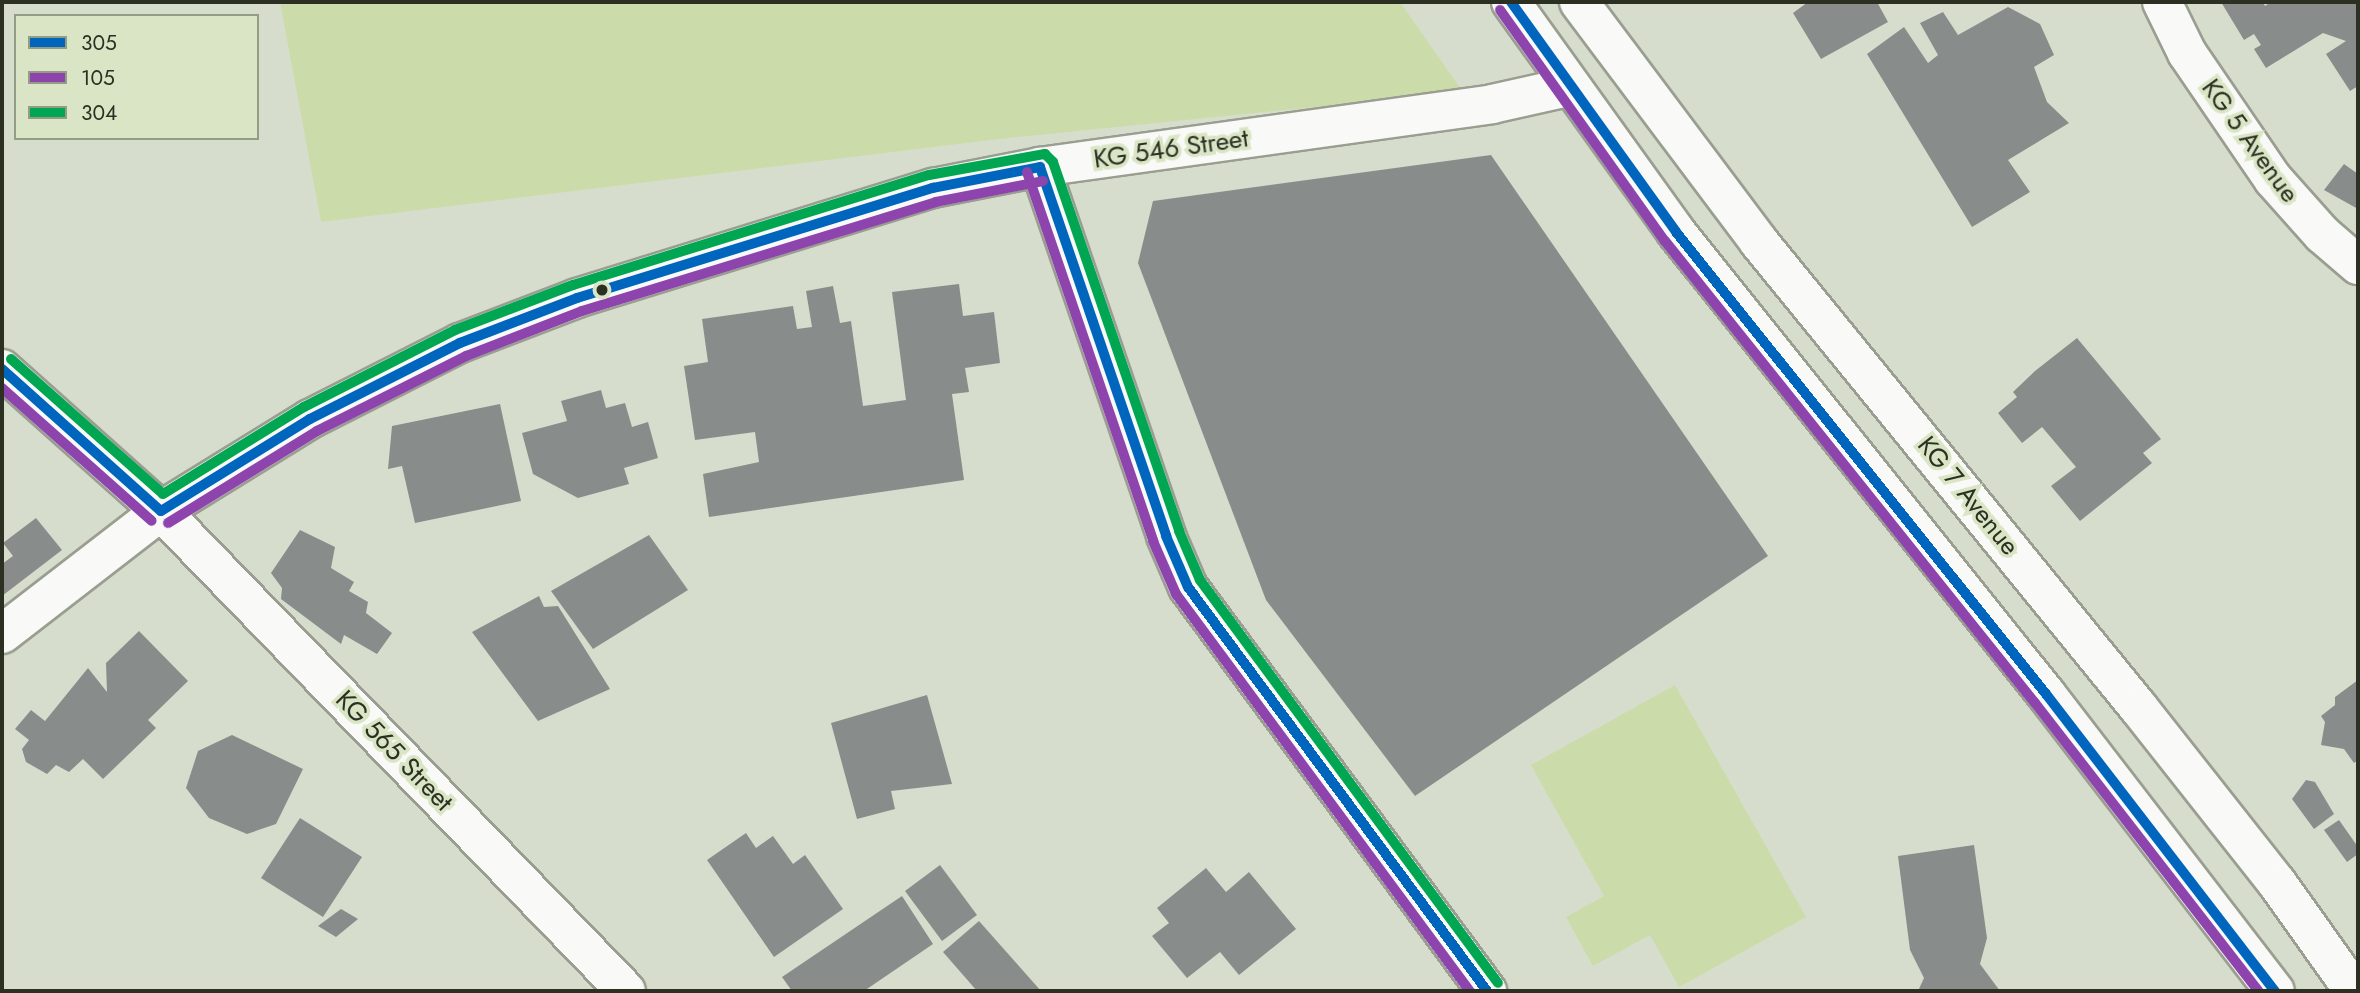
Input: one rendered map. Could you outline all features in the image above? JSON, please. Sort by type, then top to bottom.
[{"type":"street","points":[[1511,2],[1568,87],[1676,232],[2046,694],[2276,991]]},
{"type":"street","name":"KG 7 Avenue","points":[[1579,2],[1759,242],[2147,717],[2277,883],[2354,991]]},
{"type":"street","name":"KG 5 Avenue","points":[[2162,2],[2186,53],[2273,179],[2322,234],[2358,265]]},
{"type":"street","name":"KG 546 Street","points":[[2,634],[161,511],[310,419],[460,343],[577,298],[933,188],[1040,167],[1492,104],[1568,87]]},
{"type":"street","points":[[1040,167],[1188,587],[1487,991]]},
{"type":"street","name":"KG 565 Street","points":[[2,369],[161,511],[626,991]]},
{"type":"green space","points":[[280,2],[1400,2],[1463,92],[999,139],[321,222]]},
{"type":"green space","points":[[1675,685],[1806,917],[1679,987],[1650,935],[1593,966],[1566,917],[1604,896],[1531,765]]},
{"type":"building","points":[[1808,2],[1877,2],[1888,22],[1821,59],[1793,13]]},
{"type":"building","points":[[2221,2],[2263,2],[2265,6],[2271,2],[2358,2],[2358,86],[2350,91],[2326,54],[2346,41],[2323,33],[2266,68],[2254,49],[2261,45],[2254,34],[2244,40]]},
{"type":"building","points":[[2008,7],[2040,24],[2054,55],[2034,67],[2047,102],[2069,123],[2008,160],[2030,192],[1972,227],[1867,54],[1904,27],[1928,63],[1938,55],[1920,23],[1943,12],[1958,35]]},
{"type":"building","points":[[1491,155],[1768,556],[1415,796],[1266,600],[1138,263],[1153,201]]},
{"type":"building","points":[[2344,164],[2358,174],[2358,209],[2324,190]]},
{"type":"building","points":[[959,284],[963,316],[994,312],[1000,363],[965,368],[969,392],[952,394],[964,480],[709,517],[703,474],[759,462],[755,432],[695,440],[684,366],[708,362],[702,319],[793,306],[797,329],[812,327],[806,291],[833,286],[840,323],[851,321],[863,406],[906,400],[892,292]]},
{"type":"building","points":[[2077,338],[2161,439],[2143,453],[2152,463],[2080,521],[2051,486],[2076,467],[2042,427],[2022,443],[1998,413],[2017,397],[2013,392],[2035,371]]},
{"type":"building","points":[[601,390],[606,408],[625,403],[632,427],[648,422],[658,458],[624,468],[629,484],[578,498],[533,474],[522,433],[567,421],[561,401]]},
{"type":"building","points":[[500,404],[521,501],[415,523],[402,466],[388,469],[392,426]]},
{"type":"building","points":[[36,518],[62,550],[2,596],[2,564],[13,556],[3,543]]},
{"type":"building","points":[[300,530],[335,547],[331,568],[354,582],[349,591],[368,602],[366,613],[392,633],[377,654],[344,635],[341,644],[281,599],[282,588],[271,573]]},
{"type":"building","points":[[649,535],[688,590],[593,649],[551,591]]},
{"type":"building","points":[[539,596],[544,607],[558,606],[610,689],[538,721],[472,632]]},
{"type":"building","points":[[139,631],[188,681],[148,720],[156,728],[103,779],[83,759],[69,772],[56,765],[47,774],[26,762],[22,749],[29,740],[15,729],[31,710],[45,721],[88,668],[107,692],[106,663]]},
{"type":"building","points":[[2358,680],[2358,760],[2354,763],[2344,749],[2321,745],[2325,722],[2321,716],[2335,705],[2335,697]]},
{"type":"building","points":[[927,695],[952,784],[891,791],[895,809],[857,819],[831,723]]},
{"type":"building","points":[[232,735],[303,769],[276,824],[247,834],[209,818],[186,788],[198,751]]},
{"type":"building","points":[[2306,780],[2315,782],[2334,814],[2314,829],[2292,799]]},
{"type":"building","points":[[300,818],[362,857],[323,917],[261,878]]},
{"type":"building","points":[[2339,820],[2358,847],[2358,854],[2347,862],[2324,830]]},
{"type":"building","points":[[746,833],[756,848],[773,836],[793,864],[805,855],[843,909],[774,957],[707,860]]},
{"type":"building","points":[[1974,845],[1987,938],[1980,964],[2000,991],[1918,991],[1924,978],[1910,950],[1898,856]]},
{"type":"building","points":[[940,865],[977,915],[942,941],[905,891]]},
{"type":"building","points":[[1206,868],[1226,892],[1249,872],[1296,929],[1239,975],[1220,952],[1187,978],[1152,936],[1169,923],[1157,908]]},
{"type":"building","points":[[902,896],[933,944],[864,991],[792,991],[782,977]]},
{"type":"building","points":[[341,909],[358,919],[336,937],[318,926]]},
{"type":"building","points":[[979,921],[1041,991],[977,991],[943,952]]},
{"type":"transit line","name":"305","points":[[1511,2],[1676,232],[2046,694],[2275,991]]},
{"type":"transit line","name":"105","points":[[1500,10],[1665,241],[2035,703],[2258,991]]},
{"type":"transit line","name":"304","points":[[11,359],[163,494],[304,407],[455,330],[573,285],[929,175],[1045,154],[1053,162],[1179,531],[1200,580],[1498,983]]},
{"type":"transit line","name":"305","points":[[1040,167],[1166,536],[1188,587],[1487,991]]},
{"type":"transit line","name":"305","points":[[161,511],[310,419],[460,343],[577,298],[933,188],[1040,167]]},
{"type":"transit line","name":"105","points":[[1027,172],[1153,541],[1176,594],[1470,991]]},
{"type":"transit line","name":"105","points":[[168,523],[317,431],[466,356],[582,311],[936,202],[1043,181]]},
{"type":"transit line","name":"305","points":[[2,369],[161,511]]},
{"type":"transit line","name":"105","points":[[2,388],[152,521]]}]
